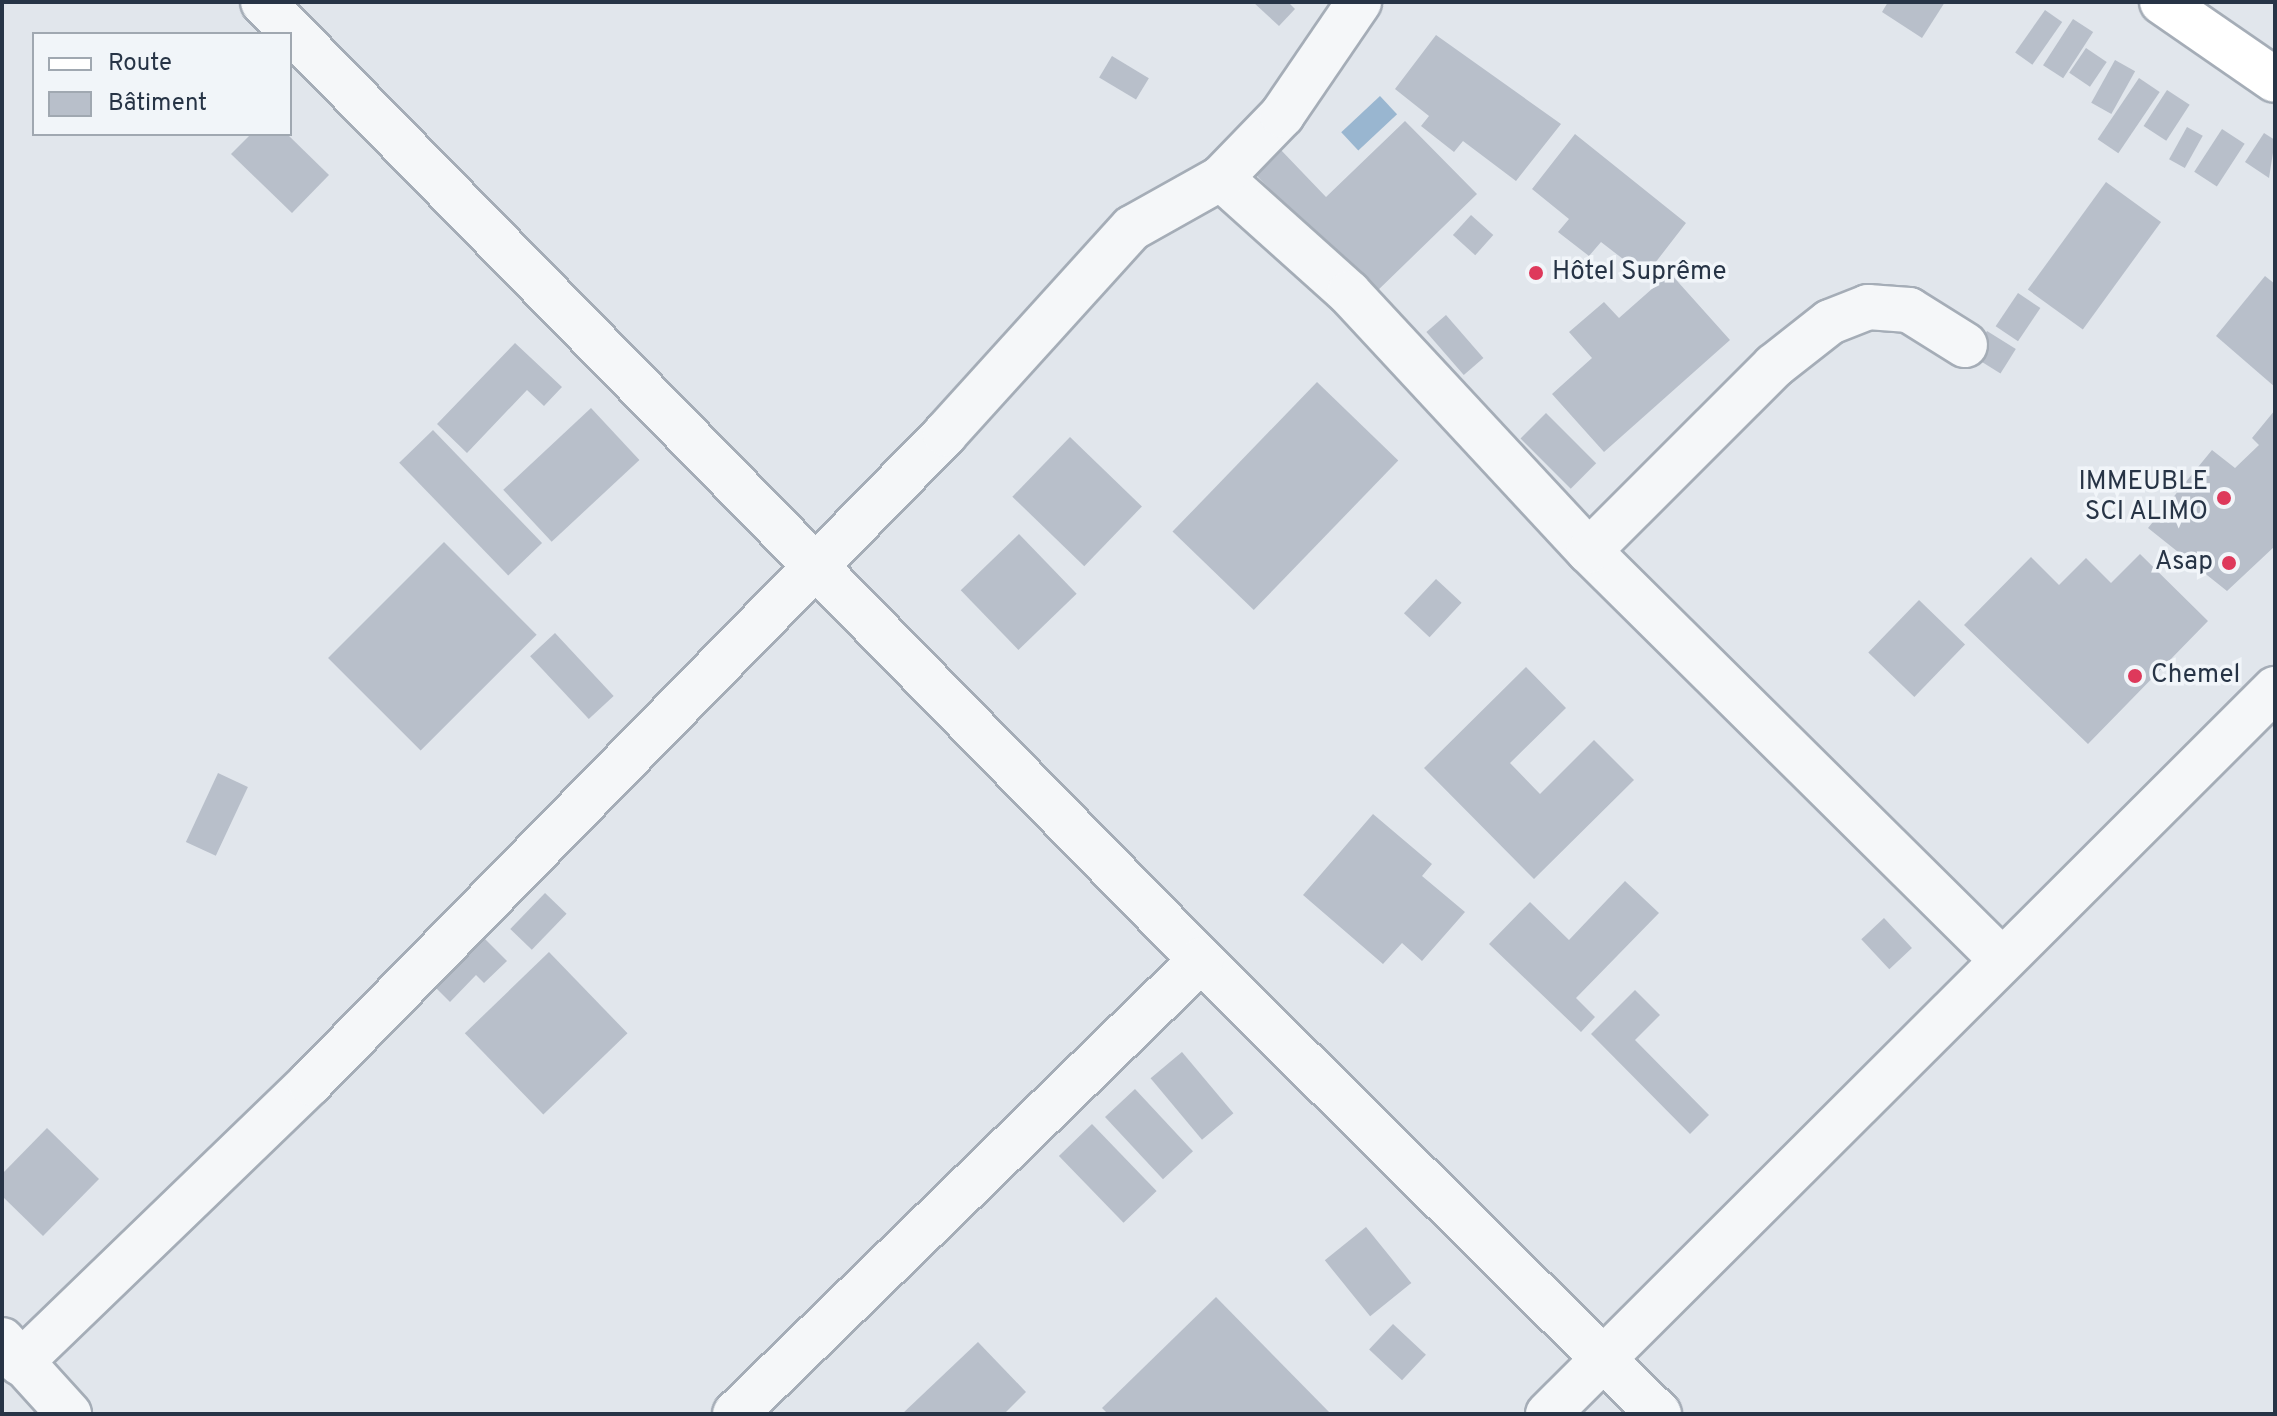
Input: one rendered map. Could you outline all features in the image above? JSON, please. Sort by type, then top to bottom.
[{"type":"main road","points":[[2162,2],[2275,80]]},
{"type":"street","points":[[263,2],[1201,960],[1659,1414]]},
{"type":"street","points":[[69,1414],[11,1352],[310,1083],[813,564],[945,434],[1132,228],[1221,178],[1282,115],[1359,2]]},
{"type":"street","points":[[1221,178],[1349,293],[1589,551],[2001,959]]},
{"type":"street","points":[[1589,551],[1774,366],[1830,322],[1868,307],[1909,310],[1965,345]]},
{"type":"street","points":[[1548,1414],[2275,689]]},
{"type":"street","points":[[735,1414],[1201,960]]},
{"type":"water","points":[[1380,96],[1397,114],[1358,150],[1341,132]]},
{"type":"building","points":[[1253,2],[1288,2],[1295,9],[1279,26]]},
{"type":"building","points":[[1888,2],[1945,2],[1922,38],[1882,12]]},
{"type":"building","points":[[2045,10],[2062,22],[2032,65],[2015,53]]},
{"type":"building","points":[[2073,19],[2093,32],[2063,78],[2043,65]]},
{"type":"building","points":[[1436,35],[1561,124],[1516,181],[1463,141],[1454,152],[1421,126],[1429,116],[1395,89]]},
{"type":"building","points":[[2086,48],[2107,62],[2090,87],[2069,73]]},
{"type":"building","points":[[1112,56],[1149,78],[1136,100],[1099,77]]},
{"type":"building","points":[[2115,60],[2135,71],[2111,114],[2091,103]]},
{"type":"building","points":[[2139,78],[2160,92],[2118,153],[2098,139]]},
{"type":"building","points":[[2167,90],[2190,105],[2166,141],[2144,126]]},
{"type":"building","points":[[1405,121],[1477,194],[1373,295],[1255,174],[1280,149],[1326,197]]},
{"type":"building","points":[[2187,127],[2203,136],[2185,168],[2169,159]]},
{"type":"building","points":[[2222,129],[2245,144],[2217,186],[2194,172]]},
{"type":"building","points":[[2264,133],[2275,140],[2269,178],[2245,162]]},
{"type":"building","points":[[1575,134],[1686,223],[1645,276],[1601,242],[1589,256],[1558,232],[1569,219],[1532,189]]},
{"type":"building","points":[[249,136],[289,136],[329,175],[292,213],[231,154]]},
{"type":"building","points":[[2106,182],[2161,222],[2083,330],[2028,290]]},
{"type":"building","points":[[1471,215],[1493,235],[1475,255],[1453,235]]},
{"type":"building","points":[[1670,273],[1730,340],[1604,452],[1552,394],[1592,358],[1569,332],[1604,302],[1619,318]]},
{"type":"building","points":[[2265,276],[2275,284],[2275,387],[2216,336]]},
{"type":"building","points":[[2018,293],[2040,308],[2018,341],[1996,326]]},
{"type":"building","points":[[1446,315],[1483,358],[1464,375],[1426,332]]},
{"type":"building","points":[[1987,331],[2016,349],[2000,374],[1972,356]]},
{"type":"building","points":[[515,343],[562,387],[544,406],[527,390],[467,453],[437,424]]},
{"type":"building","points":[[1317,382],[1398,460],[1254,610],[1173,532]]},
{"type":"building","points":[[591,408],[639,460],[552,542],[503,490]]},
{"type":"building","name":"IMMEUBLE SCI ALIMO","points":[[2275,410],[2275,546],[2227,591],[2148,528],[2212,450],[2235,468],[2259,445],[2252,438]]},
{"type":"building","points":[[1546,413],[1596,463],[1571,489],[1521,438]]},
{"type":"building","points":[[433,430],[542,543],[508,576],[399,463]]},
{"type":"building","points":[[1070,437],[1142,506],[1084,566],[1012,497]]},
{"type":"building","points":[[1019,534],[1077,594],[1018,650],[961,590]]},
{"type":"building","points":[[444,542],[537,635],[421,751],[328,658]]},
{"type":"building","points":[[2140,554],[2208,621],[2088,744],[1964,625],[2031,557],[2059,585],[2086,558],[2111,583]]},
{"type":"building","points":[[1436,579],[1462,603],[1430,637],[1404,613]]},
{"type":"building","points":[[1919,600],[1965,644],[1914,697],[1868,653]]},
{"type":"building","points":[[555,633],[614,696],[589,719],[530,656]]},
{"type":"building","points":[[1526,667],[1566,708],[1510,763],[1540,794],[1594,740],[1634,780],[1534,879],[1424,768]]},
{"type":"building","points":[[218,773],[248,787],[216,856],[186,842]]},
{"type":"building","points":[[1373,814],[1432,864],[1422,876],[1465,912],[1422,961],[1402,943],[1383,964],[1303,895]]},
{"type":"building","points":[[1625,881],[1659,913],[1576,998],[1595,1017],[1581,1032],[1489,944],[1530,902],[1569,940]]},
{"type":"building","points":[[545,893],[567,914],[532,950],[510,929]]},
{"type":"building","points":[[1884,918],[1912,948],[1889,969],[1861,939]]},
{"type":"building","points":[[480,934],[507,961],[484,983],[476,975],[450,1002],[431,983]]},
{"type":"building","points":[[549,952],[627,1033],[543,1115],[465,1033]]},
{"type":"building","points":[[1635,990],[1660,1015],[1635,1040],[1709,1115],[1690,1134],[1591,1034]]},
{"type":"building","points":[[1182,1052],[1233,1113],[1202,1140],[1151,1078]]},
{"type":"building","points":[[1135,1089],[1193,1151],[1163,1179],[1105,1117]]},
{"type":"building","points":[[1092,1124],[1157,1191],[1124,1223],[1059,1156]]},
{"type":"building","points":[[47,1128],[99,1179],[43,1236],[2,1196],[2,1174]]},
{"type":"building","points":[[1366,1227],[1411,1283],[1370,1316],[1325,1260]]},
{"type":"building","points":[[1216,1297],[1331,1414],[1108,1414],[1102,1408]]},
{"type":"building","points":[[1393,1324],[1426,1355],[1402,1380],[1369,1350]]},
{"type":"building","points":[[978,1342],[1026,1392],[1004,1414],[902,1414]]},
{"type":"place","name":"Hôtel Suprême","points":[[1536,273]]},
{"type":"place","name":"IMMEUBLE SCI ALIMO","points":[[2224,498]]},
{"type":"place","name":"Asap","points":[[2229,563]]},
{"type":"place","name":"Chemel","points":[[2135,676]]}]
